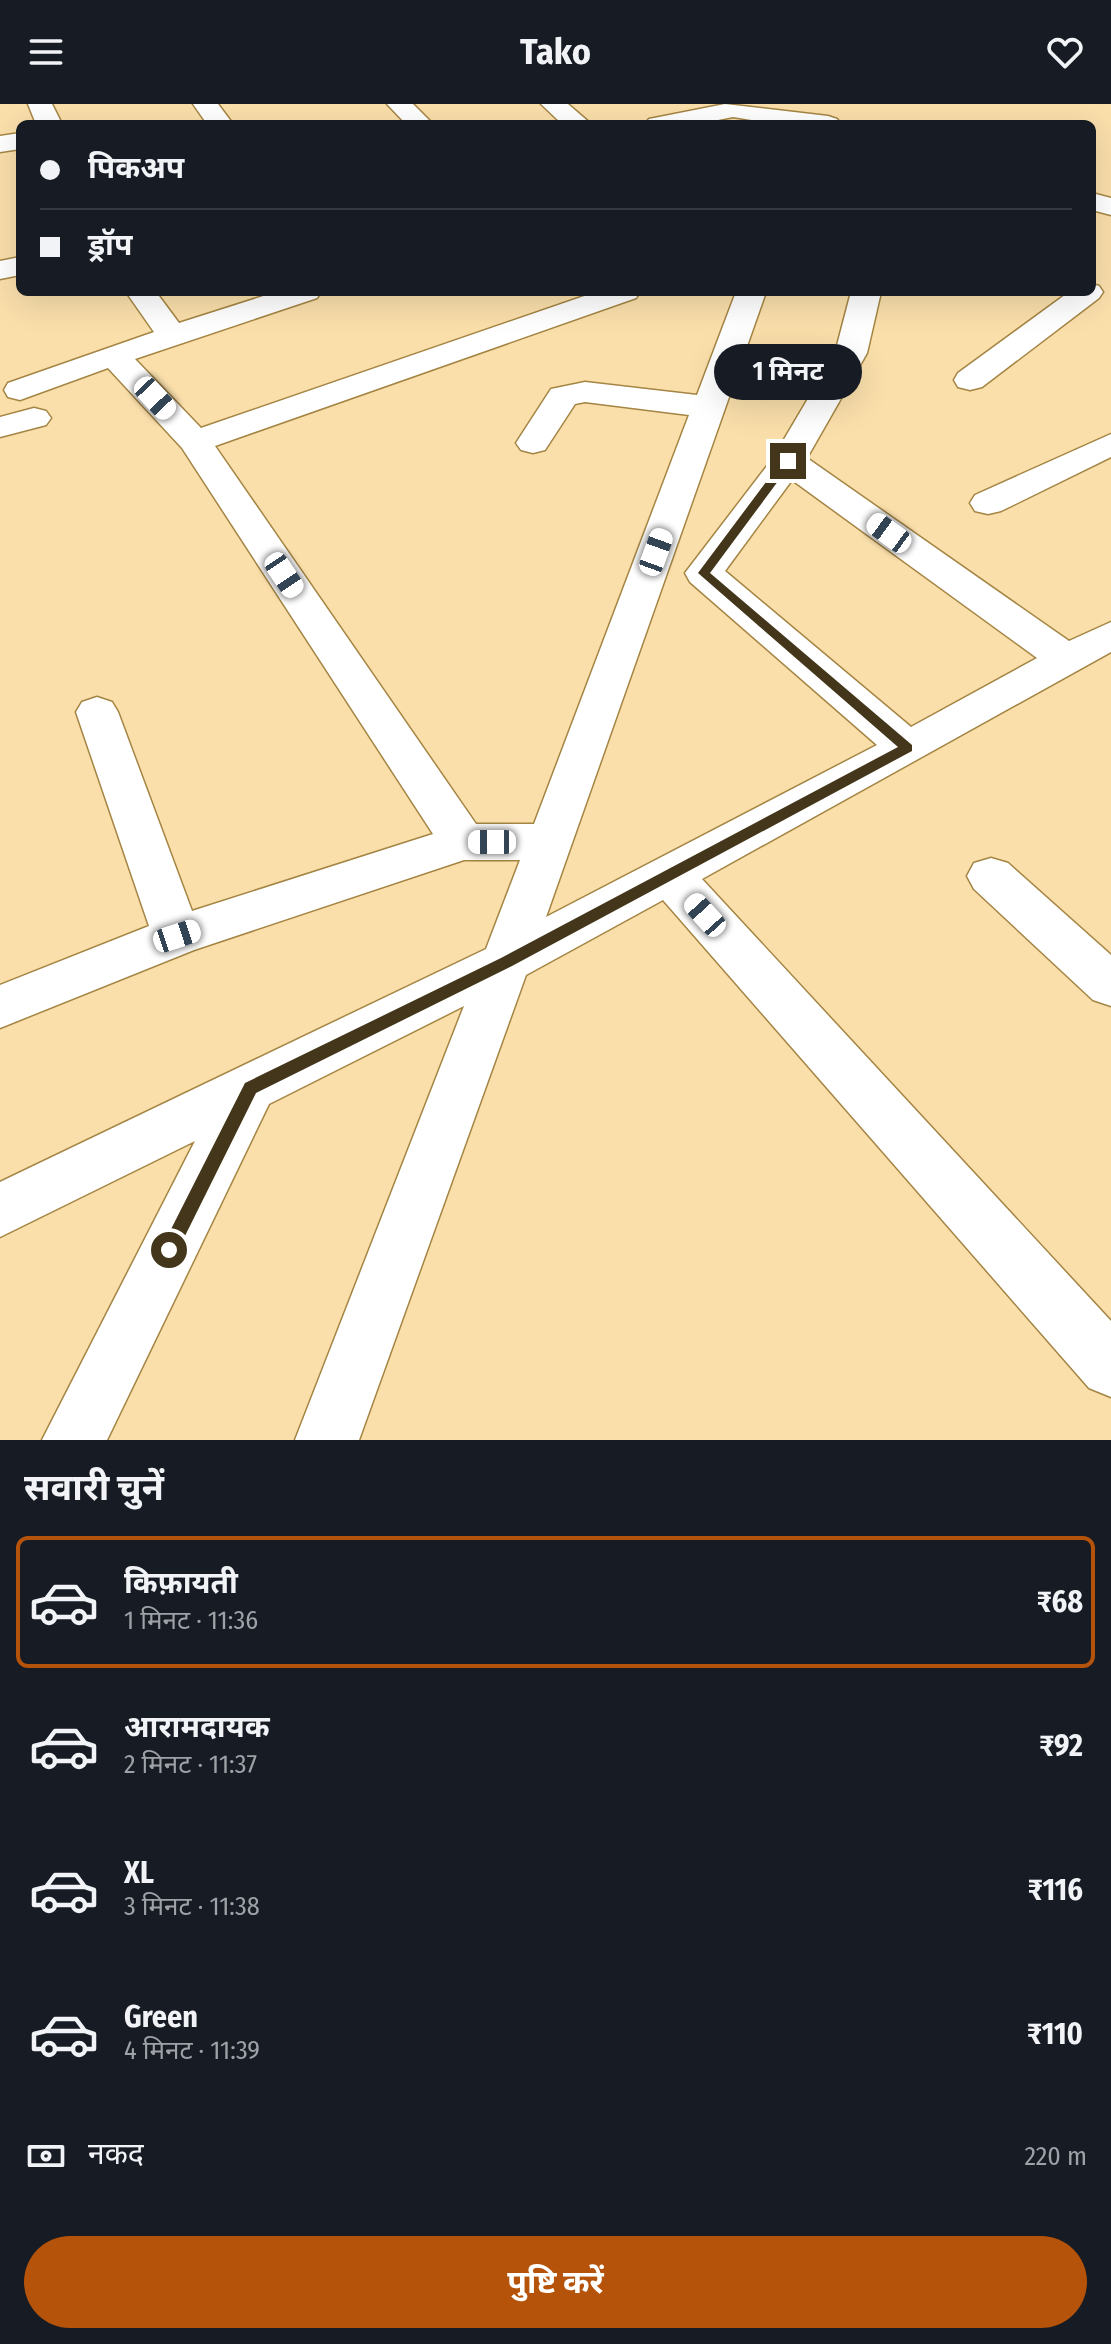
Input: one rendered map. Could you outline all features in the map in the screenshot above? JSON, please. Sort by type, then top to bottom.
[{"type":"street","points":[[399,104],[416,120]]},
{"type":"street","points":[[553,104],[573,120]]},
{"type":"street","points":[[679,120],[733,110],[819,118]]},
{"type":"street","points":[[144,296],[172,335]]},
{"type":"street","points":[[0,427],[27,404],[114,355],[294,296]]},
{"type":"street","points":[[195,442],[614,296]]},
{"type":"street","points":[[327,1440],[750,296]]},
{"type":"street","points":[[865,296],[851,353],[788,461],[704,573],[908,748]]},
{"type":"street","points":[[970,380],[1085,296]]},
{"type":"street","points":[[114,355],[195,442],[463,842]]},
{"type":"street","points":[[533,443],[563,396],[585,392],[709,407]]},
{"type":"street","points":[[988,503],[1111,444]]},
{"type":"street","points":[[788,461],[1065,658]]},
{"type":"street","points":[[0,1210],[506,962],[908,748],[1111,635]]},
{"type":"street","points":[[97,712],[177,936]]},
{"type":"street","points":[[0,1007],[177,936],[463,842],[550,842]]},
{"type":"street","points":[[669,875],[1111,1366]]},
{"type":"street","points":[[991,876],[1111,985]]},
{"type":"street","points":[[74,1440],[250,1088]]},
{"type":"route","points":[[169,1250],[250,1088],[506,962],[908,748],[704,573],[788,461]]}]
